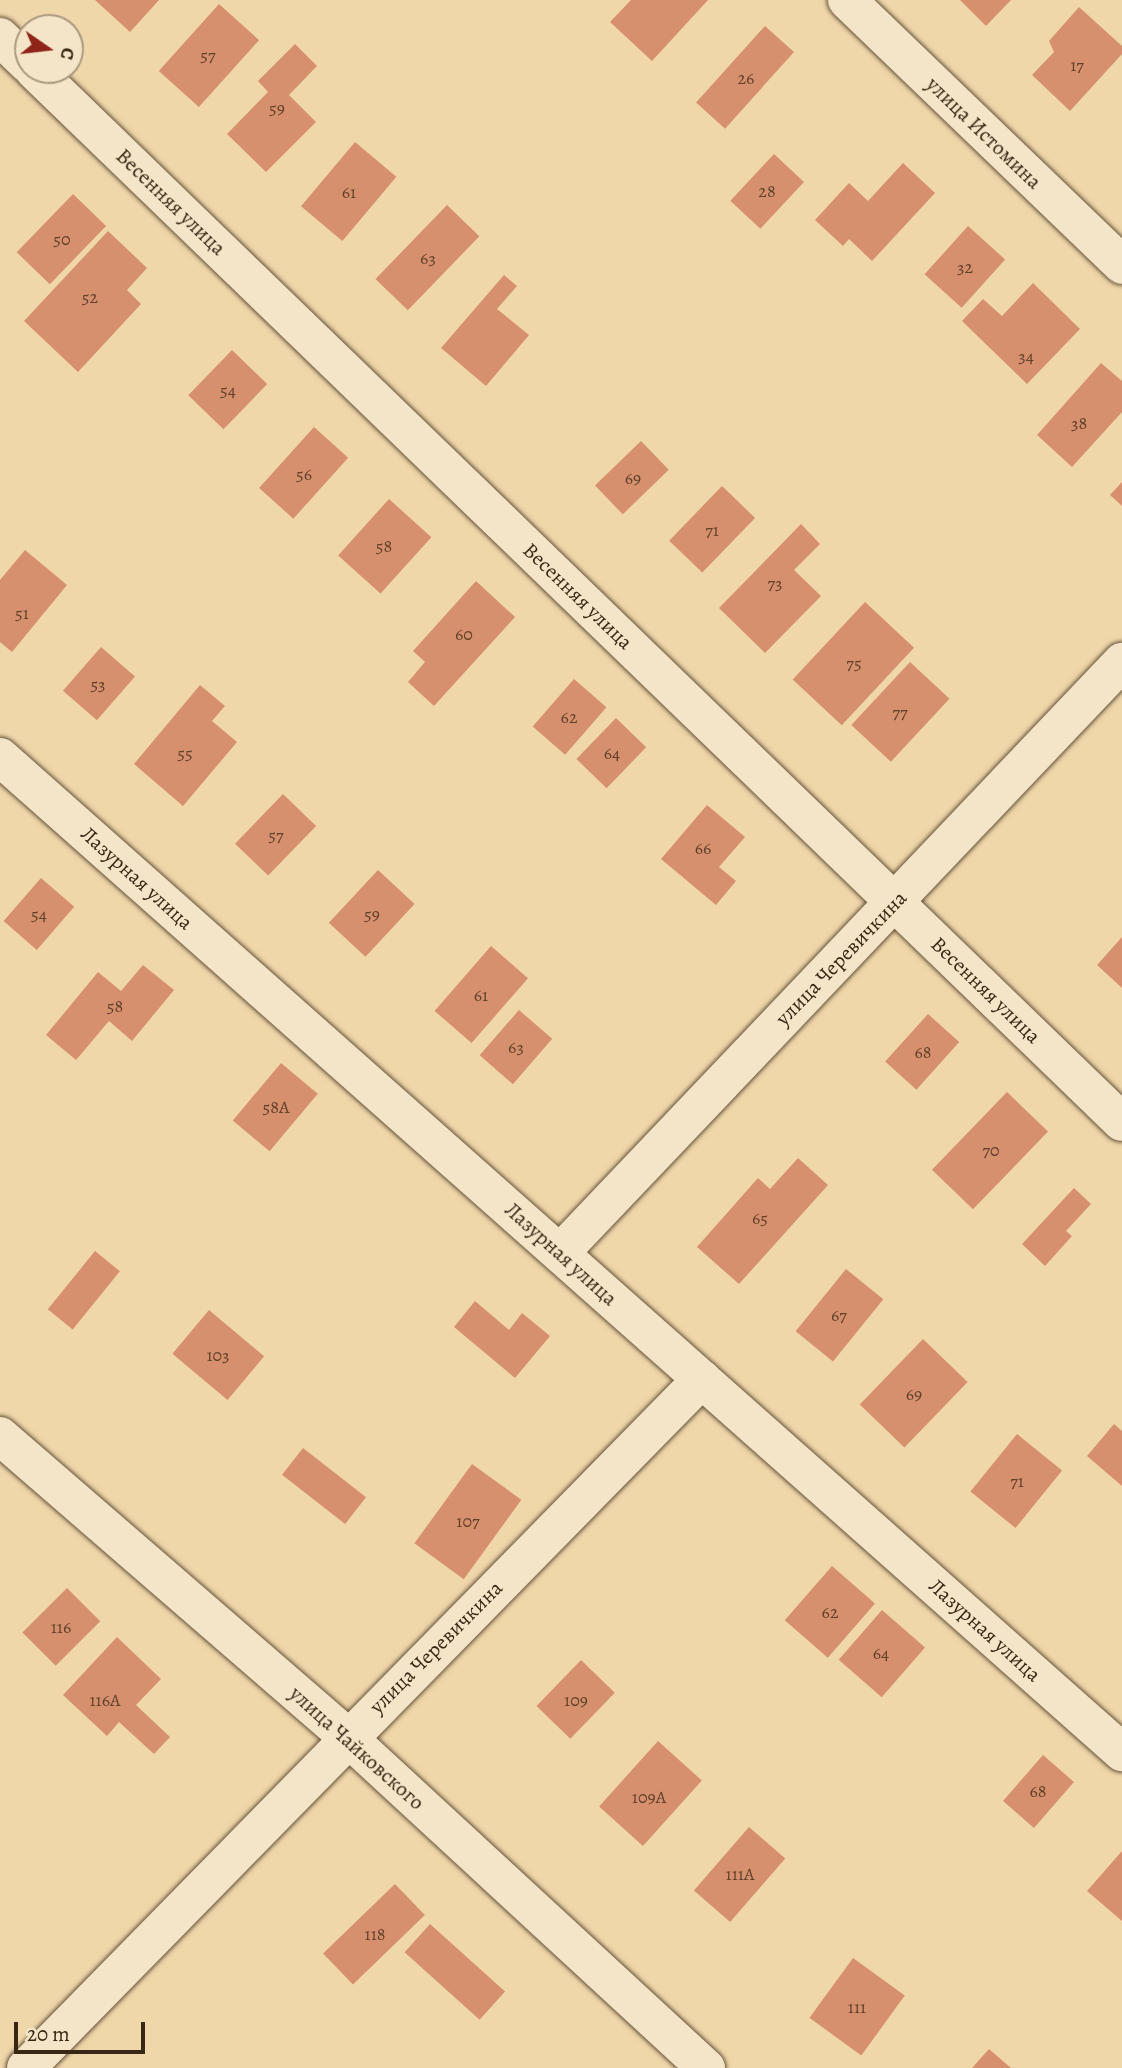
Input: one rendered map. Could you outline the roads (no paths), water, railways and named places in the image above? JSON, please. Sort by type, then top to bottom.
[{"type":"street","name":"улица Истомина","points":[[847,0],[1122,265]]},
{"type":"street","points":[[0,37],[14,50]]},
{"type":"street","name":"Весенняя улица","points":[[48,84],[1122,1122]]},
{"type":"street","name":"улица Черевичкина","points":[[560,1253],[1122,662]]},
{"type":"street","name":"Лазурная улица","points":[[0,757],[1122,1752]]},
{"type":"street","name":"улица Черевичкина","points":[[26,2068],[346,1736],[702,1379]]},
{"type":"street","name":"улица Чайковского","points":[[0,1436],[346,1736],[706,2068]]}]
